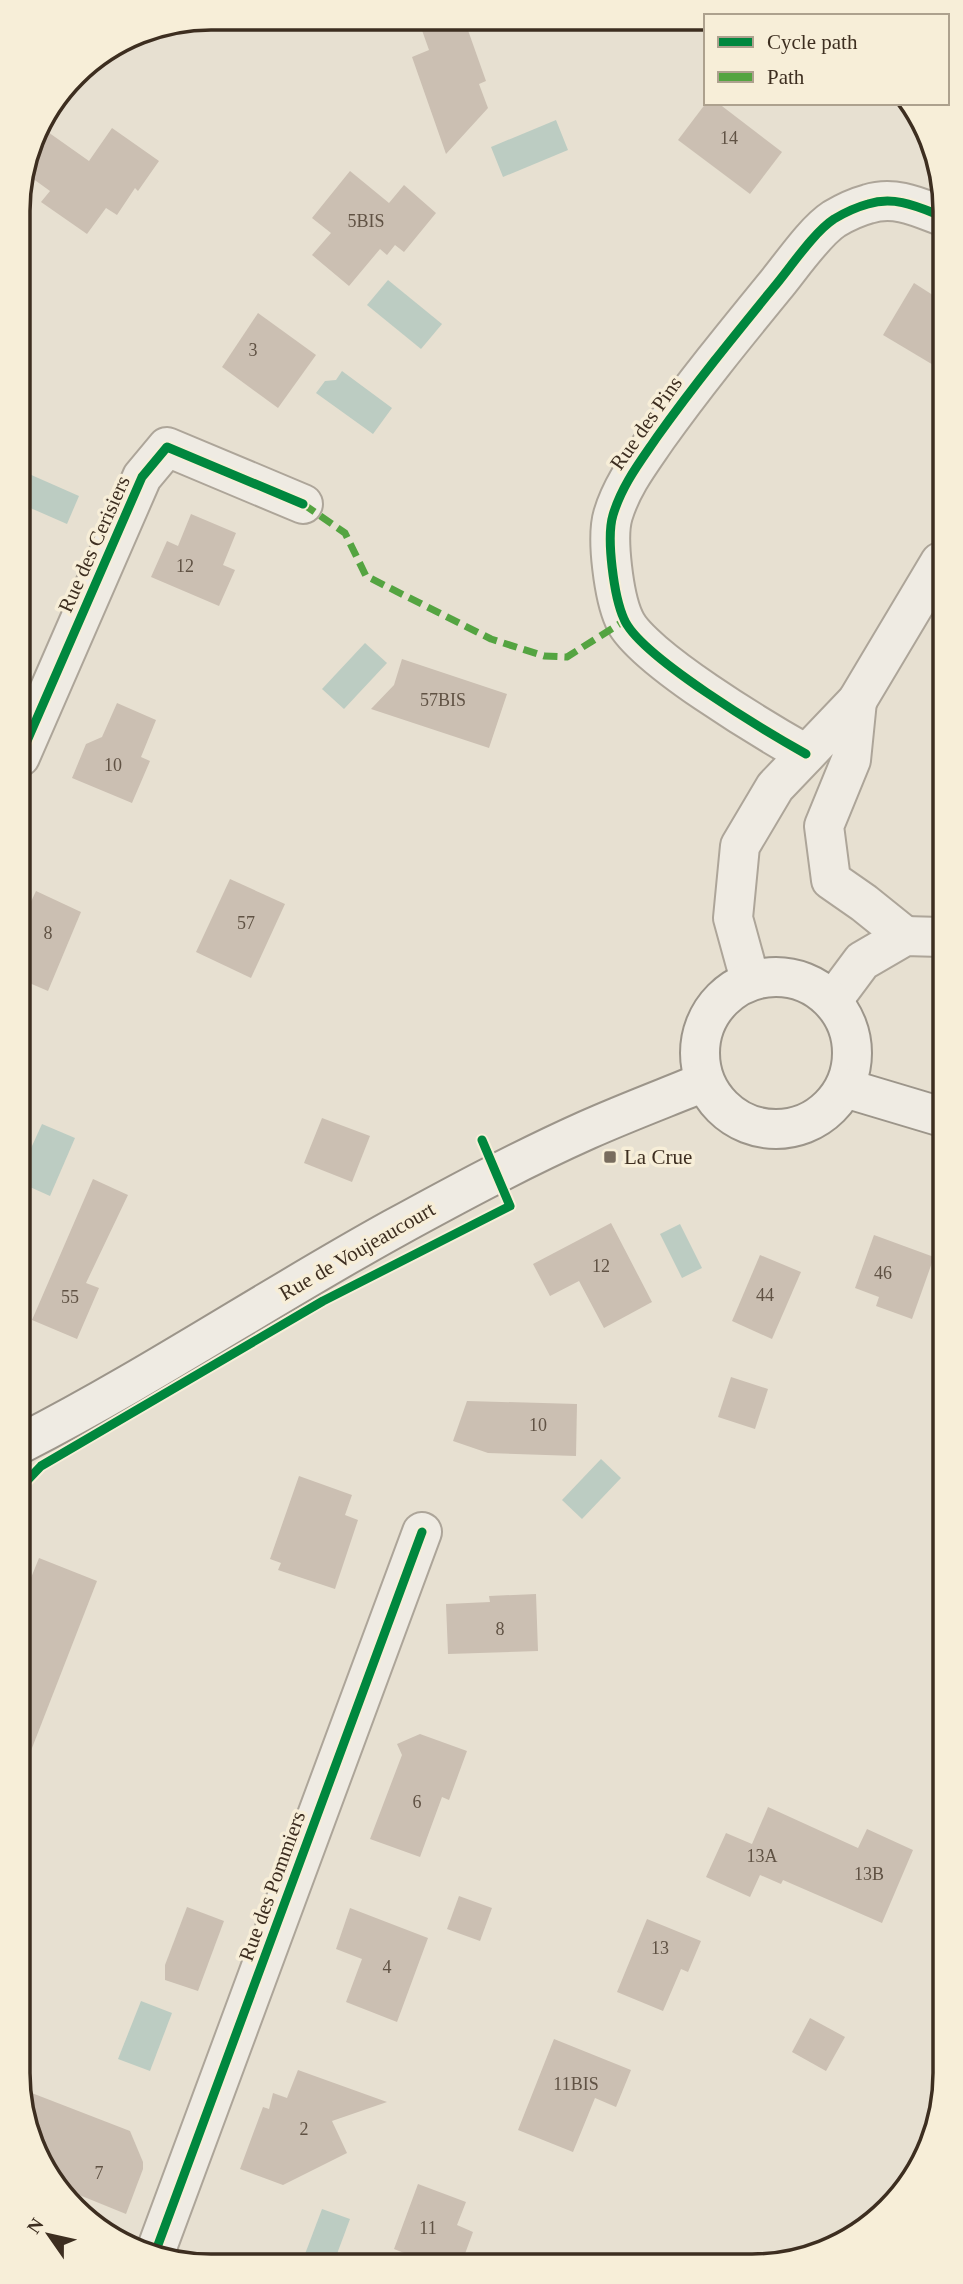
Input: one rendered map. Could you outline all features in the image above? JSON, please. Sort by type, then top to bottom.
[{"type":"street","name":"Rue des Pins","points":[[806,754],[708,692],[640,641],[624,621],[617,595],[612,565],[612,518],[625,484],[693,385],[806,248],[833,220],[870,203],[904,201],[933,213]]},
{"type":"street","name":"Rue des Cerisiers","points":[[30,734],[142,477],[167,447],[303,505]]},
{"type":"street","points":[[750,980],[733,918],[740,846],[775,787],[857,701],[933,574]]},
{"type":"street","points":[[857,701],[851,760],[824,826],[831,880],[864,903],[923,936]]},
{"type":"street","points":[[833,1000],[862,961],[923,936]]},
{"type":"street","points":[[780,975],[809,983],[833,1000],[853,1042],[845,1088],[815,1120],[772,1131],[730,1116],[704,1082],[700,1041],[716,1003],[750,980],[780,975]]},
{"type":"street","name":"Rue de Voujeaucourt","points":[[30,1439],[83,1412],[392,1230],[497,1173],[587,1130],[704,1082]]},
{"type":"street","points":[[845,1088],[933,1114]]},
{"type":"street","name":"Rue des Pommiers","points":[[157,2246],[422,1532]]},
{"type":"shaded area","points":[[556,120],[568,150],[503,177],[491,147]]},
{"type":"shaded area","points":[[388,280],[442,324],[421,349],[367,305]]},
{"type":"shaded area","points":[[342,371],[392,408],[373,434],[316,393],[325,381],[336,380]]},
{"type":"shaded area","points":[[30,474],[79,496],[67,524],[30,508]]},
{"type":"shaded area","points":[[365,643],[387,663],[344,709],[322,689]]},
{"type":"shaded area","points":[[42,1124],[75,1138],[50,1196],[30,1187],[30,1150]]},
{"type":"shaded area","points":[[680,1224],[702,1268],[682,1278],[660,1234]]},
{"type":"shaded area","points":[[601,1459],[621,1478],[582,1519],[562,1500]]},
{"type":"shaded area","points":[[141,2001],[172,2013],[150,2071],[118,2059]]},
{"type":"shaded area","points":[[322,2209],[350,2219],[337,2254],[305,2254]]},
{"type":"building","points":[[422,30],[468,30],[486,81],[479,84],[488,108],[446,154],[412,57],[429,50]]},
{"type":"building","points":[[704,105],[721,105],[782,152],[750,194],[678,140]]},
{"type":"building","points":[[112,128],[159,161],[138,191],[135,188],[117,215],[106,208],[87,234],[41,202],[50,191],[33,178],[39,152],[48,132],[89,161]]},
{"type":"building","points":[[350,171],[389,203],[404,185],[436,213],[404,252],[395,245],[387,255],[380,249],[349,286],[312,255],[331,233],[312,218]]},
{"type":"building","points":[[914,283],[933,295],[933,365],[883,335]]},
{"type":"building","points":[[258,313],[316,355],[278,408],[222,367]]},
{"type":"building","points":[[191,514],[236,533],[223,565],[235,570],[219,606],[151,577],[167,541],[178,546]]},
{"type":"building","points":[[402,659],[507,694],[489,748],[371,709],[394,685]]},
{"type":"building","points":[[117,703],[156,720],[141,757],[150,761],[132,803],[72,778],[86,744],[102,737]]},
{"type":"building","points":[[230,879],[285,904],[251,978],[196,952]]},
{"type":"building","points":[[36,891],[81,912],[48,991],[30,983],[30,904]]},
{"type":"building","points":[[322,1118],[370,1136],[352,1182],[304,1163]]},
{"type":"building","points":[[93,1179],[128,1195],[86,1283],[99,1288],[77,1339],[32,1320]]},
{"type":"building","points":[[611,1223],[652,1302],[604,1328],[579,1281],[550,1296],[533,1264]]},
{"type":"building","points":[[874,1235],[933,1257],[912,1319],[876,1306],[879,1297],[855,1288]]},
{"type":"building","points":[[760,1255],[801,1272],[772,1339],[732,1321]]},
{"type":"building","points":[[731,1377],[768,1389],[755,1429],[718,1417]]},
{"type":"building","points":[[467,1401],[577,1404],[576,1456],[488,1453],[453,1441]]},
{"type":"building","points":[[299,1476],[352,1495],[345,1515],[358,1520],[335,1589],[278,1570],[281,1563],[270,1559]]},
{"type":"building","points":[[39,1558],[97,1581],[30,1753],[30,1580]]},
{"type":"building","points":[[536,1594],[538,1651],[448,1654],[446,1604],[490,1602],[489,1596]]},
{"type":"building","points":[[420,1734],[467,1751],[449,1800],[442,1797],[420,1857],[370,1839],[402,1755],[397,1744]]},
{"type":"building","points":[[768,1807],[858,1848],[867,1829],[913,1850],[882,1923],[783,1880],[781,1884],[760,1875],[750,1897],[706,1877],[726,1833],[752,1844]]},
{"type":"building","points":[[459,1896],[492,1908],[480,1941],[447,1929]]},
{"type":"building","points":[[187,1907],[224,1921],[198,1991],[165,1980],[165,1965]]},
{"type":"building","points":[[350,1908],[428,1938],[397,2022],[346,2002],[362,1959],[336,1949]]},
{"type":"building","points":[[647,1919],[701,1941],[688,1972],[681,1969],[663,2011],[617,1992]]},
{"type":"building","points":[[810,2018],[845,2037],[826,2071],[792,2052]]},
{"type":"building","points":[[554,2039],[631,2070],[616,2107],[595,2098],[573,2152],[518,2130]]},
{"type":"building","points":[[298,2070],[387,2102],[332,2121],[347,2153],[283,2185],[240,2169],[263,2107],[269,2109],[273,2093],[287,2098]]},
{"type":"building","points":[[31,2093],[130,2131],[143,2162],[143,2169],[126,2214],[76,2194],[67,2184],[44,2143]]},
{"type":"building","points":[[418,2184],[466,2202],[457,2225],[473,2232],[465,2254],[407,2254],[394,2249]]},
{"type":"marked path","points":[[303,504],[345,533],[366,576],[491,639],[544,656],[567,657],[624,621]]},
{"type":"cycle path","points":[[806,754],[706,692],[653,653],[635,635],[620,609],[614,582],[610,538],[613,515],[632,474],[671,418],[818,232],[851,210],[878,202],[905,203],[933,213]]},
{"type":"cycle path","points":[[30,734],[142,477],[167,447],[303,504]]},
{"type":"cycle path","points":[[30,1478],[41,1466],[323,1301],[510,1206],[482,1140]]},
{"type":"cycle path","points":[[157,2246],[422,1532]]},
{"type":"place","name":"La Crue","points":[[610,1157]]}]
